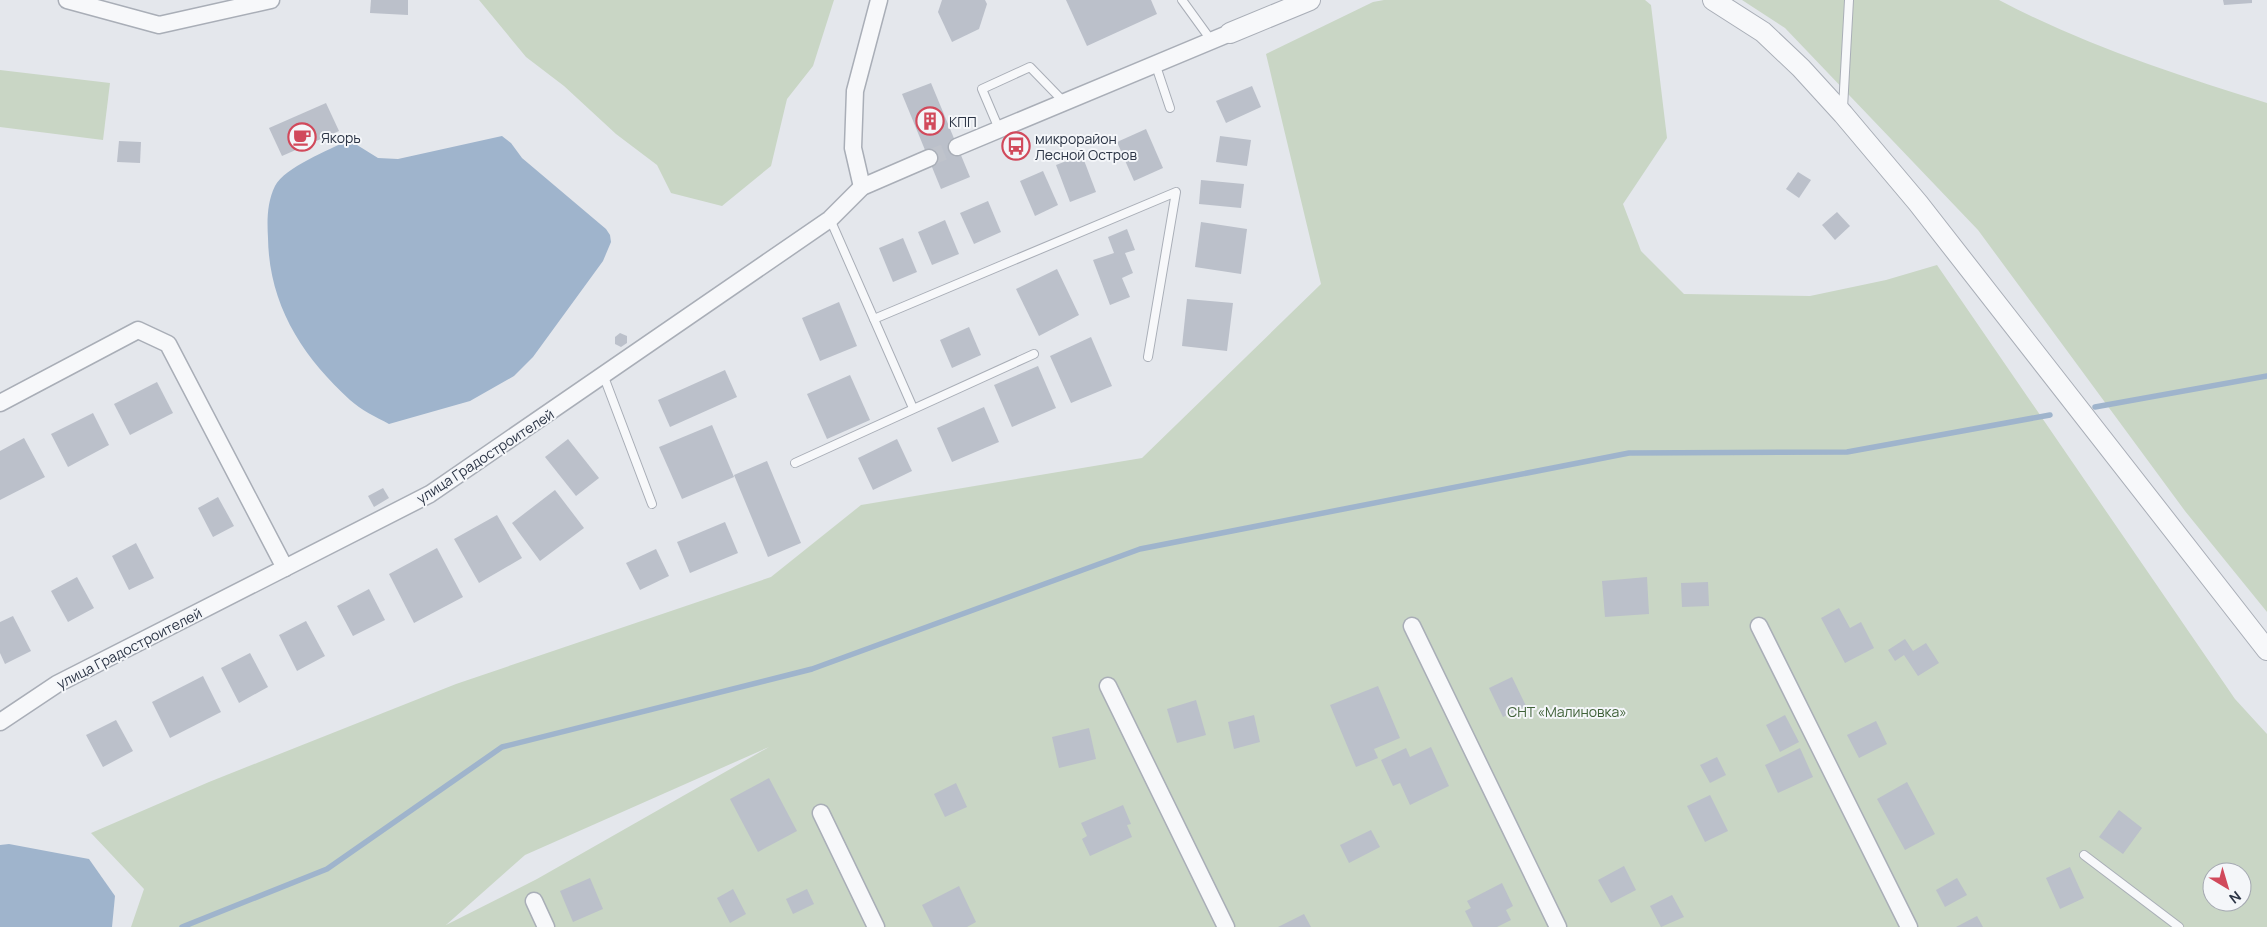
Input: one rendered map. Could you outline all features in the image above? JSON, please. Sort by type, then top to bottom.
[{"type":"street","points":[[67,0],[159,25],[271,0]]},
{"type":"street","points":[[879,0],[855,91],[853,148],[862,187],[929,158]]},
{"type":"street","points":[[957,147],[1310,0]]},
{"type":"street","points":[[1713,0],[1763,32],[1801,68],[1843,114],[1918,203],[2267,650]]},
{"type":"street","name":"улица Градостроителей","points":[[0,722],[57,684],[430,494],[604,377],[830,219],[862,187]]},
{"type":"street","points":[[0,403],[138,330],[168,344],[285,568]]},
{"type":"street","points":[[1412,626],[1558,927]]},
{"type":"street","points":[[1759,626],[1909,927]]},
{"type":"street","points":[[1108,686],[1226,927]]},
{"type":"street","points":[[821,813],[876,927]]},
{"type":"street","points":[[534,901],[546,927]]},
{"type":"lane","points":[[1182,0],[1211,40]]},
{"type":"lane","points":[[1843,114],[1849,0]]},
{"type":"lane","points":[[1155,63],[1170,108]]},
{"type":"lane","points":[[999,129],[982,89],[1030,67],[1064,102]]},
{"type":"lane","points":[[874,319],[1176,192],[1148,357]]},
{"type":"lane","points":[[830,219],[913,408]]},
{"type":"lane","points":[[795,462],[1034,354]]},
{"type":"lane","points":[[604,377],[652,504]]},
{"type":"lane","points":[[2084,855],[2179,927]]},
{"type":"green space","points":[[479,0],[834,0],[813,66],[787,99],[771,166],[722,206],[671,193],[657,165],[616,134],[564,86],[526,57]]},
{"type":"green space","name":"СНТ «Малиновка»","points":[[1384,0],[1645,0],[1651,5],[1667,138],[1623,204],[1641,251],[1684,294],[1810,296],[1886,280],[1937,265],[2235,699],[2267,734],[2267,927],[131,927],[144,889],[91,833],[209,782],[456,684],[771,577],[861,505],[1142,458],[1321,284],[1266,54],[1373,2]],"holes":[[[769,747],[537,879],[446,925],[525,855]]]},
{"type":"green space","points":[[1742,0],[1999,0],[2097,45],[2165,70],[2267,103],[2267,612],[2185,511],[1978,230],[1785,28]]},
{"type":"green space","points":[[0,70],[110,83],[103,140],[0,127]]},
{"type":"water","points":[[502,136],[511,143],[522,158],[606,229],[610,235],[611,242],[603,261],[533,357],[514,376],[470,401],[389,424],[350,400],[317,366],[291,328],[274,285],[270,262],[268,218],[272,192],[280,179],[288,172],[349,140],[378,158],[398,159]]},
{"type":"water","points":[[9,844],[89,859],[115,896],[112,927],[0,927],[0,845]]},
{"type":"building","points":[[371,0],[408,0],[408,15],[370,13]]},
{"type":"building","points":[[942,0],[985,0],[987,4],[979,29],[952,42],[938,12]]},
{"type":"building","points":[[1066,0],[1151,0],[1157,14],[1087,46]]},
{"type":"building","points":[[2223,0],[2252,0],[2252,3],[2224,5]]},
{"type":"building","name":"КПП","points":[[931,83],[970,177],[941,189],[902,94]]},
{"type":"building","points":[[1252,86],[1261,107],[1226,123],[1216,101]]},
{"type":"building","points":[[326,103],[339,131],[282,156],[269,128]]},
{"type":"building","points":[[1146,129],[1163,168],[1134,181],[1117,142]]},
{"type":"building","points":[[1220,136],[1251,140],[1247,166],[1216,162]]},
{"type":"building","points":[[119,141],[141,142],[140,163],[117,162]]},
{"type":"building","points":[[1082,155],[1096,192],[1070,202],[1056,165]]},
{"type":"building","points":[[1043,171],[1058,205],[1035,216],[1020,181]]},
{"type":"building","points":[[1798,172],[1811,180],[1799,198],[1786,189]]},
{"type":"building","points":[[1201,180],[1244,184],[1241,208],[1199,204]]},
{"type":"building","points":[[988,201],[1001,232],[974,244],[960,213]]},
{"type":"building","points":[[1837,212],[1850,226],[1835,240],[1822,225]]},
{"type":"building","points":[[945,220],[959,254],[932,265],[918,232]]},
{"type":"building","points":[[1201,222],[1247,229],[1241,274],[1195,267]]},
{"type":"building","points":[[1127,229],[1135,250],[1125,253],[1133,273],[1122,278],[1130,297],[1110,305],[1093,260],[1114,253],[1108,237]]},
{"type":"building","points":[[903,238],[917,272],[893,282],[879,248]]},
{"type":"building","points":[[1057,269],[1079,315],[1039,336],[1016,289]]},
{"type":"building","points":[[1187,299],[1233,303],[1227,351],[1182,346]]},
{"type":"building","points":[[839,302],[857,346],[820,361],[802,318]]},
{"type":"building","points":[[969,327],[981,355],[952,368],[940,340]]},
{"type":"building","points":[[620,333],[627,336],[627,343],[621,347],[615,344],[615,337]]},
{"type":"building","points":[[1091,337],[1112,386],[1071,403],[1050,356]]},
{"type":"building","points":[[1038,366],[1056,408],[1012,427],[994,385]]},
{"type":"building","points":[[725,370],[737,397],[670,427],[658,400]]},
{"type":"building","points":[[850,375],[870,420],[827,439],[807,394]]},
{"type":"building","points":[[157,382],[173,413],[130,435],[114,404]]},
{"type":"building","points":[[984,407],[999,442],[952,462],[937,428]]},
{"type":"building","points":[[93,413],[109,445],[68,467],[51,434]]},
{"type":"building","points":[[712,425],[734,477],[682,499],[659,447]]},
{"type":"building","points":[[24,438],[45,477],[0,500],[0,451]]},
{"type":"building","points":[[568,439],[599,478],[576,496],[545,457]]},
{"type":"building","points":[[897,439],[912,471],[873,490],[858,458]]},
{"type":"building","points":[[767,461],[801,543],[768,557],[734,475]]},
{"type":"building","points":[[383,488],[389,498],[374,507],[368,496]]},
{"type":"building","points":[[555,490],[584,528],[540,561],[512,523]]},
{"type":"building","points":[[218,497],[234,526],[213,537],[198,508]]},
{"type":"building","points":[[497,515],[522,558],[479,583],[454,539]]},
{"type":"building","points":[[725,522],[738,553],[690,573],[677,542]]},
{"type":"building","points":[[136,543],[154,578],[129,590],[112,556]]},
{"type":"building","points":[[437,548],[463,597],[414,623],[389,574]]},
{"type":"building","points":[[656,549],[669,576],[640,590],[626,563]]},
{"type":"building","points":[[77,577],[94,608],[68,622],[51,591]]},
{"type":"building","points":[[1647,577],[1649,614],[1605,617],[1602,581]]},
{"type":"building","points":[[1708,582],[1709,606],[1682,607],[1681,583]]},
{"type":"building","points":[[369,589],[385,620],[353,636],[337,606]]},
{"type":"building","points":[[1839,608],[1850,628],[1861,622],[1874,648],[1845,663],[1821,618]]},
{"type":"building","points":[[13,616],[31,651],[5,664],[0,653],[0,622]]},
{"type":"building","points":[[306,621],[325,656],[297,671],[279,635]]},
{"type":"building","points":[[1905,639],[1913,651],[1926,643],[1939,663],[1918,676],[1904,655],[1895,661],[1888,650]]},
{"type":"building","points":[[250,653],[268,687],[239,703],[221,668]]},
{"type":"building","points":[[203,676],[221,712],[170,738],[152,702]]},
{"type":"building","points":[[1512,677],[1526,706],[1503,717],[1489,688]]},
{"type":"building","points":[[1378,686],[1400,738],[1374,749],[1378,758],[1356,767],[1330,705]]},
{"type":"building","points":[[1196,700],[1206,735],[1177,743],[1167,709]]},
{"type":"building","points":[[1254,715],[1260,742],[1234,749],[1228,722]]},
{"type":"building","points":[[1785,715],[1799,742],[1780,752],[1766,725]]},
{"type":"building","points":[[116,720],[133,751],[103,767],[86,735]]},
{"type":"building","points":[[1876,721],[1887,744],[1859,758],[1847,735]]},
{"type":"building","points":[[1089,728],[1096,759],[1059,768],[1052,737]]},
{"type":"building","points":[[1431,747],[1449,786],[1410,805],[1400,783],[1393,786],[1381,760],[1406,748],[1410,757]]},
{"type":"building","points":[[1800,748],[1813,777],[1778,793],[1765,765]]},
{"type":"building","points":[[1717,757],[1726,775],[1710,783],[1700,765]]},
{"type":"building","points":[[769,778],[797,831],[758,852],[730,799]]},
{"type":"building","points":[[1907,782],[1935,834],[1905,850],[1877,799]]},
{"type":"building","points":[[956,783],[967,807],[945,817],[934,794]]},
{"type":"building","points":[[1710,795],[1728,831],[1705,842],[1687,806]]},
{"type":"building","points":[[1123,805],[1131,824],[1127,825],[1132,837],[1090,856],[1082,839],[1087,836],[1081,823]]},
{"type":"building","points":[[2119,810],[2142,828],[2123,854],[2099,837]]},
{"type":"building","points":[[1371,830],[1380,847],[1349,863],[1340,845]]},
{"type":"building","points":[[1624,866],[1636,890],[1611,903],[1598,880]]},
{"type":"building","points":[[2070,867],[2084,898],[2060,909],[2046,878]]},
{"type":"building","points":[[590,878],[603,909],[573,922],[560,891]]},
{"type":"building","points":[[1957,878],[1967,895],[1945,907],[1936,890]]},
{"type":"building","points":[[1502,883],[1513,906],[1506,910],[1511,920],[1497,927],[1473,927],[1465,911],[1471,908],[1467,901]]},
{"type":"building","points":[[959,886],[976,922],[967,927],[933,927],[922,905]]},
{"type":"building","points":[[733,889],[746,914],[730,923],[717,898]]},
{"type":"building","points":[[807,889],[814,904],[793,914],[786,899]]},
{"type":"building","points":[[1672,895],[1684,917],[1661,927],[1650,906]]},
{"type":"building","points":[[1304,914],[1311,927],[1278,927]]},
{"type":"building","points":[[1977,916],[1983,927],[1956,927]]},
{"type":"waterway","points":[[2095,407],[2267,376]]},
{"type":"waterway","points":[[182,927],[327,869],[502,747],[812,669],[1140,549],[1629,453],[1847,452],[2050,415]]},
{"type":"tunnel","points":[[929,158],[957,147]]},
{"type":"place","name":"КПП","points":[[930,121]]},
{"type":"place","name":"Якорь","points":[[302,137]]},
{"type":"place","name":"микрорайон Лесной Остров","points":[[1016,146]]}]
